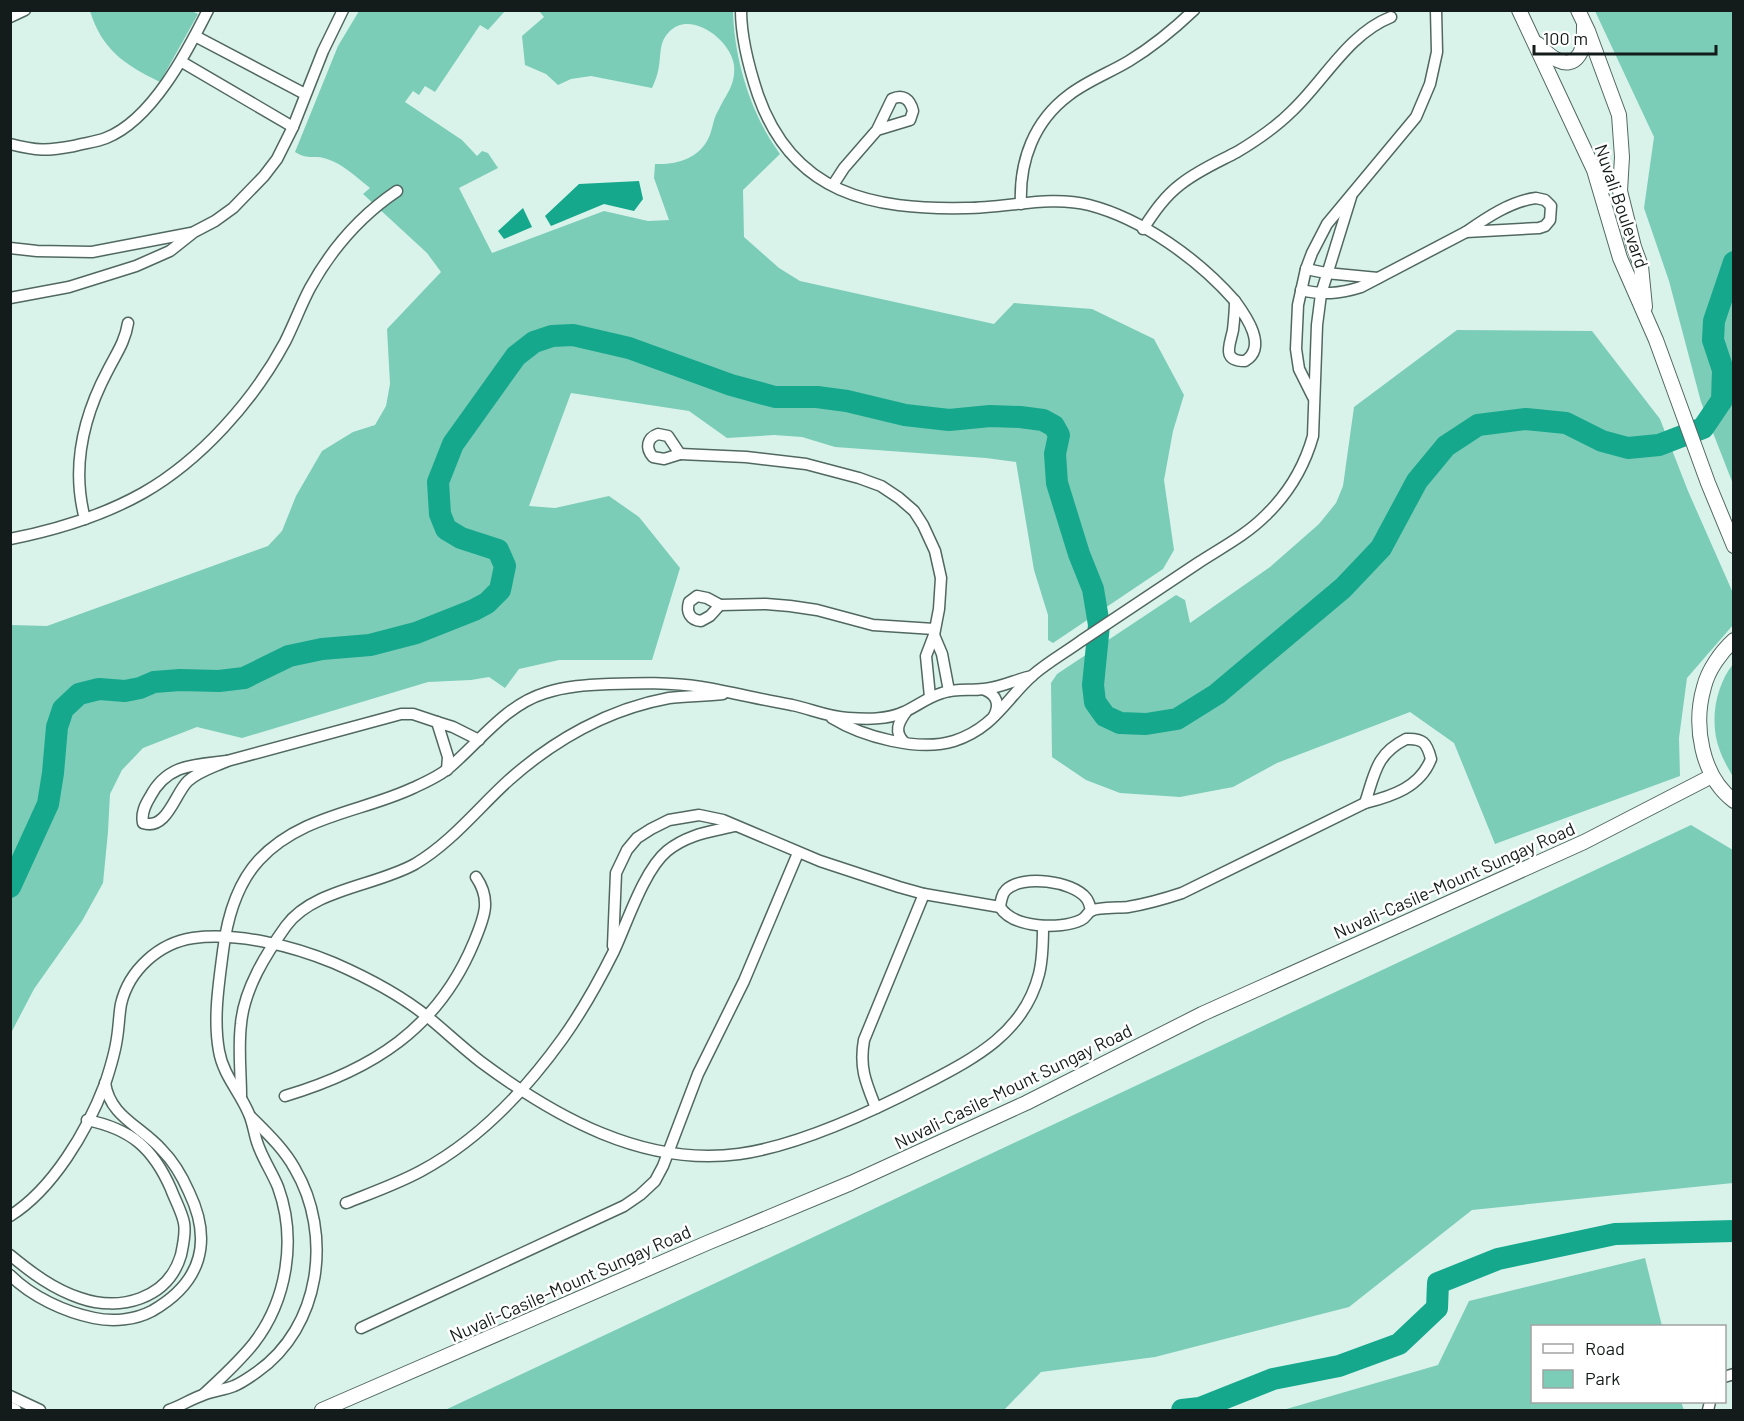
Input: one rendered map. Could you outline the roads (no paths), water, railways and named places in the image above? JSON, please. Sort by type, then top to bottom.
[{"type":"main road","name":"Nuvali Boulevard","points":[[1519,10],[1594,170],[1620,258],[1646,315],[1707,483],[1734,546]]},
{"type":"main road","name":"Nuvali Boulevard","points":[[1578,10],[1618,115],[1622,157],[1620,191],[1641,266],[1646,315]]},
{"type":"main road","points":[[1531,36],[1547,54],[1559,62],[1572,62],[1579,55],[1582,46],[1584,24]]},
{"type":"main road","points":[[1734,640],[1724,649],[1704,685],[1700,710],[1700,734],[1704,757],[1712,776],[1734,801]]},
{"type":"main road","name":"Nuvali-Casile-Mount Sungay Road","points":[[322,1410],[851,1183],[1026,1103],[1202,1014],[1584,842],[1712,776]]},
{"type":"street","points":[[10,17],[25,10]]},
{"type":"street","points":[[10,144],[48,151],[106,138],[135,119],[182,62],[208,10]]},
{"type":"street","points":[[10,298],[69,287],[136,266],[170,251],[194,232],[215,221],[249,193],[277,159],[293,127],[323,51],[344,10]]},
{"type":"street","points":[[741,10],[748,63],[770,124],[780,141],[810,173],[854,196],[900,205],[966,208],[1067,203],[1087,205],[1125,217],[1196,263],[1235,302],[1246,316],[1254,336],[1253,353],[1245,361],[1234,359],[1229,354],[1235,302]]},
{"type":"street","points":[[1021,204],[1020,186],[1025,157],[1046,117],[1069,94],[1140,54],[1194,10]]},
{"type":"street","points":[[1313,398],[1299,369],[1296,348],[1296,325],[1306,269],[1327,224],[1416,117],[1430,84],[1437,52],[1436,10]]},
{"type":"street","points":[[1143,229],[1155,210],[1180,185],[1196,173],[1236,152],[1271,129],[1309,95],[1370,28],[1391,17]]},
{"type":"street","points":[[195,36],[305,94]]},
{"type":"street","points":[[182,62],[293,127]]},
{"type":"street","points":[[832,185],[877,130]]},
{"type":"street","points":[[10,539],[38,534],[85,519],[144,492],[173,473],[218,434],[238,412],[280,350],[310,289],[339,243],[374,206],[397,191]]},
{"type":"street","points":[[204,1394],[241,1359],[268,1323],[276,1307],[286,1265],[286,1225],[278,1187],[257,1144],[251,1117],[241,1096],[224,1071],[216,1034],[225,937],[240,886],[263,856],[279,843],[318,822],[339,813],[395,796],[447,770],[515,707],[533,697],[564,688],[634,683],[698,686],[796,706],[828,716],[864,734],[884,740],[936,744],[966,737],[993,719],[1032,675],[1252,527],[1283,497],[1301,472],[1313,436],[1313,398],[1321,294],[1351,197]]},
{"type":"street","points":[[1301,290],[1321,294],[1349,291],[1466,232],[1488,216],[1529,199],[1545,200],[1551,206],[1550,220],[1539,228],[1466,232]]},
{"type":"street","points":[[10,248],[46,252],[92,252],[194,232]]},
{"type":"street","points":[[1306,269],[1378,278]]},
{"type":"street","points":[[85,519],[79,498],[78,477],[82,441],[97,393],[122,346],[128,323]]},
{"type":"street","points":[[680,454],[746,457],[806,464],[881,486],[914,512],[923,525],[939,564],[940,598],[934,632],[926,656],[930,697]]},
{"type":"street","points":[[720,605],[790,606],[817,610],[873,625],[934,632]]},
{"type":"street","points":[[934,632],[942,654],[949,691]]},
{"type":"street","points":[[985,690],[1032,675]]},
{"type":"street","points":[[828,716],[885,718],[906,712],[930,697],[967,688],[985,690],[994,695],[997,710],[993,719]]},
{"type":"street","points":[[241,1096],[240,1037],[244,1007],[255,977],[287,924],[301,912],[319,900],[340,891],[399,872],[432,853],[509,780],[558,741],[609,716],[669,698],[735,693]]},
{"type":"street","points":[[904,742],[897,732],[898,725],[906,712]]},
{"type":"street","points":[[227,761],[189,780],[161,820],[153,825],[143,823],[143,813],[147,802],[160,781],[166,775],[184,766],[227,761],[401,714],[413,714],[453,727],[479,740]]},
{"type":"street","points":[[437,722],[448,757],[447,770]]},
{"type":"street","points":[[613,952],[616,873],[620,862],[637,838],[669,820],[685,816],[711,817],[798,853],[860,875],[924,894],[1000,907],[1012,918],[1043,926],[1076,922],[1086,917],[1091,911],[1152,902],[1182,893],[1365,803],[1398,793],[1417,780],[1428,766],[1431,759],[1426,744],[1417,739],[1407,739],[1385,753],[1378,762],[1365,803]]},
{"type":"street","points":[[346,1203],[414,1175],[453,1152],[476,1134],[521,1090],[564,1037],[613,952],[659,858],[686,838],[711,830],[735,826]]},
{"type":"street","points":[[360,1328],[624,1206],[655,1181],[669,1153],[698,1074],[744,981],[798,853]]},
{"type":"street","points":[[285,1096],[317,1087],[347,1074],[405,1037],[427,1017],[458,976],[479,930],[484,911],[485,893],[476,877]]},
{"type":"street","points":[[1000,907],[1001,898],[1006,889],[1014,885],[1041,881],[1071,887],[1087,899],[1091,911]]},
{"type":"street","points":[[876,1108],[862,1073],[864,1041],[924,894]]},
{"type":"street","points":[[10,1216],[27,1204],[43,1188],[74,1146],[105,1083],[117,1038],[121,1004],[125,991],[139,969],[162,949],[191,938],[225,937],[275,944],[304,952],[351,971],[404,1000],[479,1061],[545,1106],[609,1136],[639,1147],[699,1156],[741,1154],[807,1135],[876,1108],[941,1075],[1002,1037],[1022,1013],[1038,979],[1043,926]]},
{"type":"street","points":[[10,1275],[56,1306],[105,1320],[122,1320],[149,1312],[172,1297],[190,1278],[202,1244],[202,1231],[197,1210],[176,1166],[149,1137],[117,1112],[107,1093],[105,1083]]},
{"type":"street","points":[[169,1410],[204,1394],[234,1386],[258,1371],[274,1356],[300,1321],[309,1302],[314,1284],[317,1245],[311,1208],[305,1189],[284,1153],[251,1117]]},
{"type":"street","points":[[10,1255],[51,1286],[97,1302],[123,1304],[144,1298],[159,1288],[179,1262],[184,1224],[166,1179],[146,1148],[133,1136],[118,1128],[87,1120]]},
{"type":"street","points":[[144,1298],[149,1312]]},
{"type":"street","points":[[10,1396],[40,1410]]},
{"type":"street","points":[[10,1407],[16,1410]]},
{"type":"waterway","points":[[10,887],[48,804],[57,727],[63,709],[79,694],[99,689],[125,691],[154,682],[219,681],[244,678],[289,656],[322,649],[370,645],[416,633],[474,610],[487,603],[500,590],[505,566],[498,550],[461,538],[446,529],[440,514],[438,482],[453,444],[516,356],[534,342],[552,336],[573,335],[629,348],[731,385],[775,397],[817,397],[847,401],[905,415],[949,420],[990,416],[1020,417],[1043,420],[1054,426],[1059,435],[1055,454],[1057,483],[1079,554],[1093,589],[1099,625],[1093,685],[1095,702],[1105,716],[1120,723],[1146,724],[1177,719],[1217,694],[1343,588],[1381,548],[1417,481],[1446,446],[1478,425],[1526,419],[1566,423],[1602,441],[1628,448],[1659,445],[1703,428],[1722,400],[1723,370],[1713,340],[1714,321],[1734,262]]},
{"type":"waterway","points":[[1182,1410],[1200,1408],[1273,1379],[1339,1366],[1399,1344],[1437,1308],[1438,1283],[1498,1259],[1615,1234],[1734,1231]]}]
